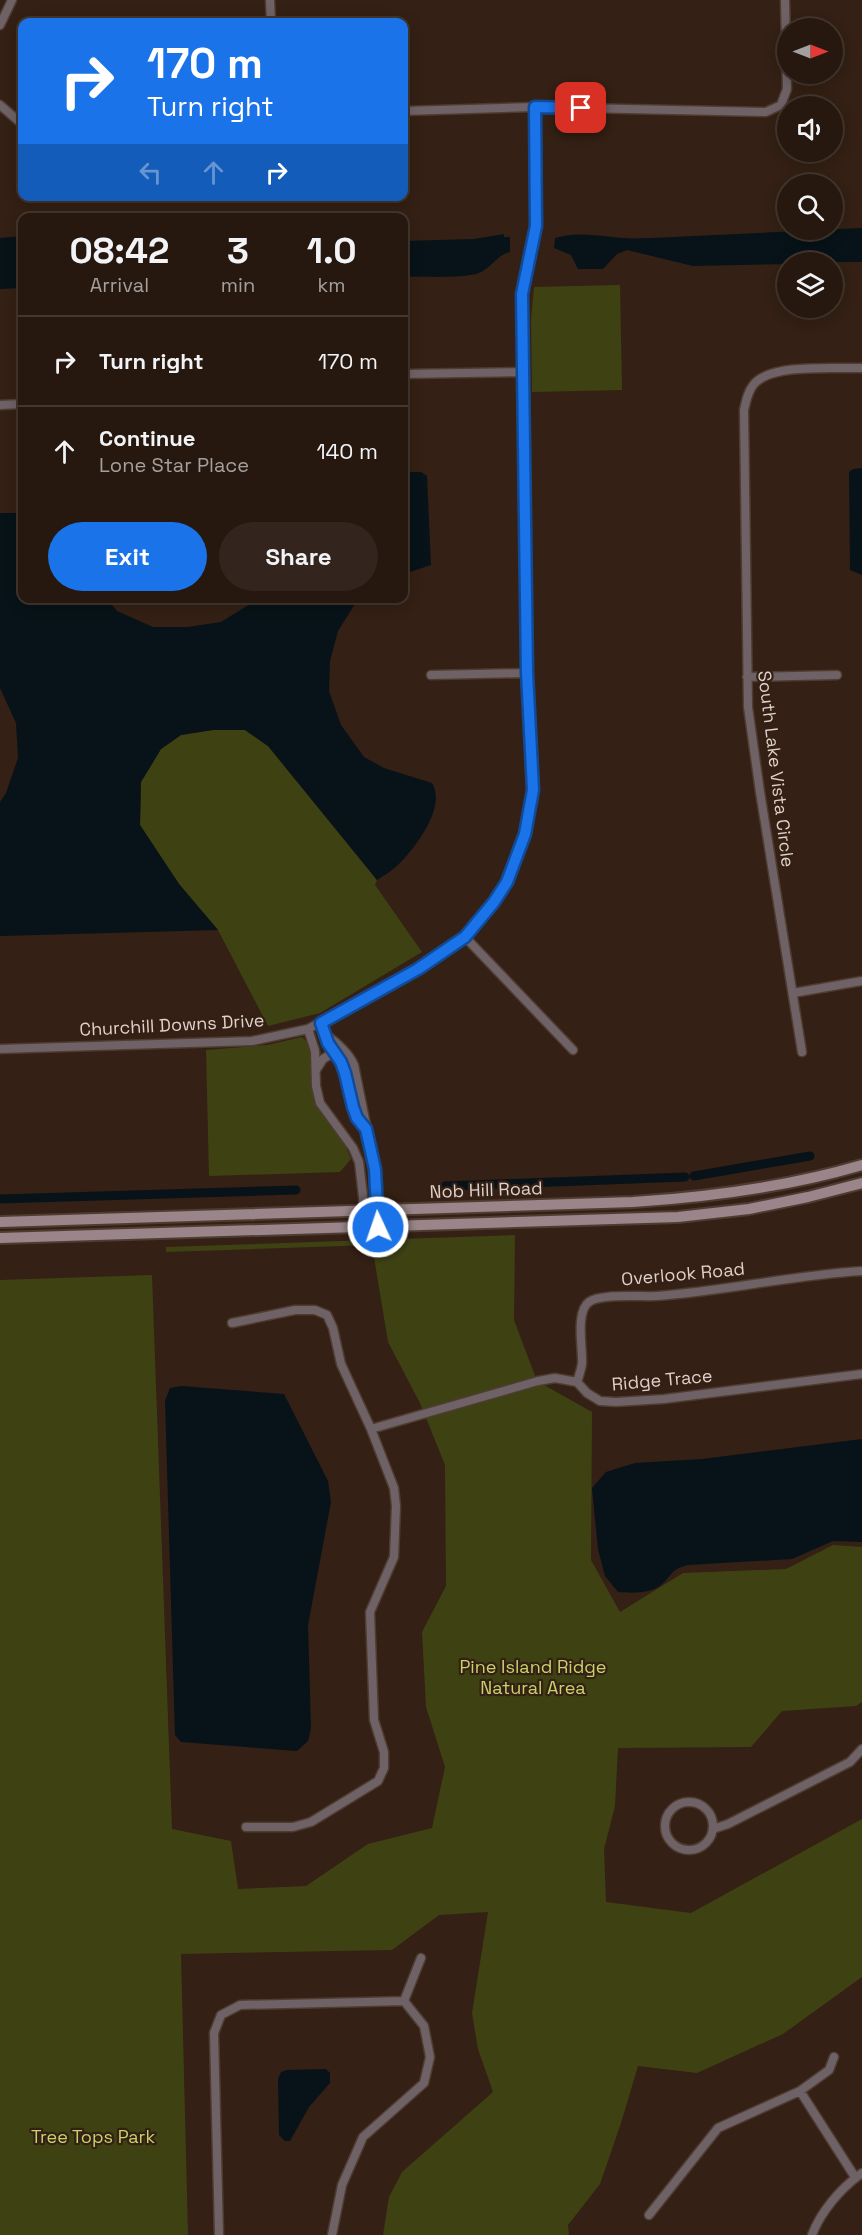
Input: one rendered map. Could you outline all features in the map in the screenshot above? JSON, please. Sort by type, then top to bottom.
[{"type":"main road","name":"Nob Hill Road","points":[[0,1221],[633,1202],[697,1198],[736,1193],[862,1166]]},
{"type":"main road","name":"Nob Hill Road","points":[[0,1238],[678,1217],[749,1209],[862,1183]]},
{"type":"street","points":[[0,25],[12,0]]},
{"type":"street","points":[[270,0],[271,18]]},
{"type":"street","points":[[408,111],[535,107],[766,112],[781,105],[787,89],[785,0]]},
{"type":"street","points":[[0,105],[18,121]]},
{"type":"street","name":"Churchill Downs Drive","points":[[0,1049],[252,1041],[308,1029],[418,969],[465,937],[494,902],[507,882],[525,834],[533,790],[527,673],[522,294],[535,233],[537,208],[535,107]]},
{"type":"street","name":"South Lake Vista Circle","points":[[802,1052],[748,707],[744,410],[748,394],[755,383],[770,373],[787,370],[862,368]]},
{"type":"street","points":[[408,374],[522,372]]},
{"type":"street","points":[[0,405],[18,404]]},
{"type":"street","points":[[431,675],[527,673]]},
{"type":"street","points":[[747,677],[837,675]]},
{"type":"street","points":[[465,937],[573,1050]]},
{"type":"street","points":[[793,993],[862,981]]},
{"type":"street","points":[[321,1023],[327,1036],[333,1040],[337,1051]]},
{"type":"street","points":[[308,1029],[315,1051],[316,1086],[320,1103],[353,1148],[359,1162],[364,1227]]},
{"type":"street","points":[[316,1071],[323,1059],[337,1051],[349,1054],[354,1065],[375,1169],[378,1227]]},
{"type":"street","name":"Overlook Road","points":[[577,1382],[582,1366],[581,1322],[583,1310],[588,1302],[599,1298],[658,1296],[862,1270]]},
{"type":"street","points":[[232,1323],[295,1310],[315,1310],[327,1316],[333,1328],[341,1364],[371,1429],[394,1488],[396,1506],[394,1557],[370,1612],[374,1720],[384,1752],[384,1768],[378,1781],[311,1822],[293,1827],[246,1827]]},
{"type":"street","name":"Ridge Trace","points":[[577,1382],[587,1393],[600,1401],[616,1402],[664,1399],[862,1374]]},
{"type":"street","points":[[371,1429],[538,1381],[555,1378],[577,1382]]},
{"type":"street","points":[[714,1829],[708,1811],[694,1802],[678,1805],[671,1810],[665,1824],[671,1842],[680,1849],[688,1851],[702,1846],[708,1841],[714,1829],[850,1762],[862,1749]]},
{"type":"street","points":[[404,2001],[421,1958]]},
{"type":"street","points":[[219,2235],[214,2033],[221,2015],[240,2005],[404,2001]]},
{"type":"street","points":[[332,2235],[342,2185],[363,2137],[424,2083],[430,2057],[424,2026],[404,2001]]},
{"type":"street","points":[[649,2215],[718,2128],[800,2091],[829,2070],[834,2057]]},
{"type":"street","points":[[800,2091],[859,2175],[833,2200],[816,2224],[812,2235]]},
{"type":"green space","points":[[620,285],[622,390],[532,392],[531,319],[534,287]]},
{"type":"green space","points":[[213,730],[245,730],[268,746],[377,880],[375,885],[422,952],[320,1013],[268,1026],[218,930],[179,884],[140,825],[141,782],[161,749],[181,735]]},
{"type":"green space","points":[[302,1037],[310,1049],[315,1101],[324,1118],[341,1138],[351,1159],[340,1172],[209,1176],[206,1050],[267,1045]]},
{"type":"green space","name":"Pine Island Ridge Natural Area","points":[[515,1235],[514,1320],[537,1381],[592,1412],[591,1560],[620,1612],[683,1573],[786,1569],[833,1545],[862,1547],[862,1702],[856,1706],[782,1711],[751,1747],[618,1748],[615,1806],[604,1849],[606,1902],[691,1913],[862,1819],[862,1977],[783,2034],[697,2073],[638,2066],[600,2184],[568,2225],[569,2235],[383,2235],[389,2197],[402,2172],[493,2092],[478,2049],[472,2013],[488,1912],[439,1915],[392,1950],[181,1954],[188,2235],[0,2235],[0,1280],[152,1275],[172,1829],[231,1841],[238,1889],[306,1886],[368,1844],[432,1828],[445,1767],[426,1707],[422,1632],[446,1586],[445,1465],[420,1403],[388,1342],[372,1245],[166,1252],[166,1247]]},
{"type":"shaded area","points":[[862,228],[862,262],[843,262],[843,252],[777,252],[777,264],[693,266],[627,250],[617,254],[603,269],[578,269],[571,255],[554,248],[555,238],[572,235],[637,238],[777,232],[777,240],[843,240],[843,229]]},
{"type":"shaded area","points":[[504,234],[504,237],[510,237],[510,252],[479,273],[472,275],[408,277],[408,241],[474,239]]},
{"type":"shaded area","points":[[18,236],[18,288],[0,289],[0,238]]},
{"type":"shaded area","points":[[862,468],[862,575],[850,570],[849,472]]},
{"type":"shaded area","points":[[408,472],[421,472],[427,476],[431,565],[408,573]]},
{"type":"shaded area","points":[[0,513],[18,513],[18,603],[110,603],[117,611],[153,627],[188,627],[221,622],[252,603],[356,603],[338,631],[330,661],[329,691],[341,725],[364,757],[384,768],[432,783],[435,804],[432,816],[411,850],[396,867],[377,880],[268,746],[245,730],[213,730],[181,735],[161,749],[141,782],[140,825],[179,884],[218,930],[0,936],[0,802],[6,793],[18,758],[16,723],[0,688]]},
{"type":"shaded area","points":[[181,1386],[284,1394],[328,1481],[331,1502],[308,1625],[311,1728],[308,1741],[297,1751],[181,1742],[175,1735],[165,1401],[170,1388]]},
{"type":"shaded area","points":[[862,1439],[862,1542],[833,1541],[792,1559],[688,1565],[675,1571],[657,1588],[641,1592],[618,1592],[605,1576],[598,1549],[592,1488],[606,1472],[635,1463],[702,1459]]},
{"type":"shaded area","points":[[326,2069],[330,2073],[330,2083],[309,2107],[290,2141],[285,2141],[279,2135],[278,2079],[281,2072]]},
{"type":"waterway","points":[[694,1176],[810,1156]]},
{"type":"waterway","points":[[445,1186],[685,1177]]},
{"type":"waterway","points":[[0,1199],[296,1190]]},
{"type":"route","points":[[378,1227],[375,1169],[371,1144],[366,1129],[357,1118],[341,1062],[328,1043],[321,1023],[418,969],[465,937],[494,902],[507,882],[525,834],[533,790],[527,673],[522,294],[536,226],[535,107],[581,108]]},
{"type":"park label","name":"Tree Tops Park","points":[[93,2137]]}]
